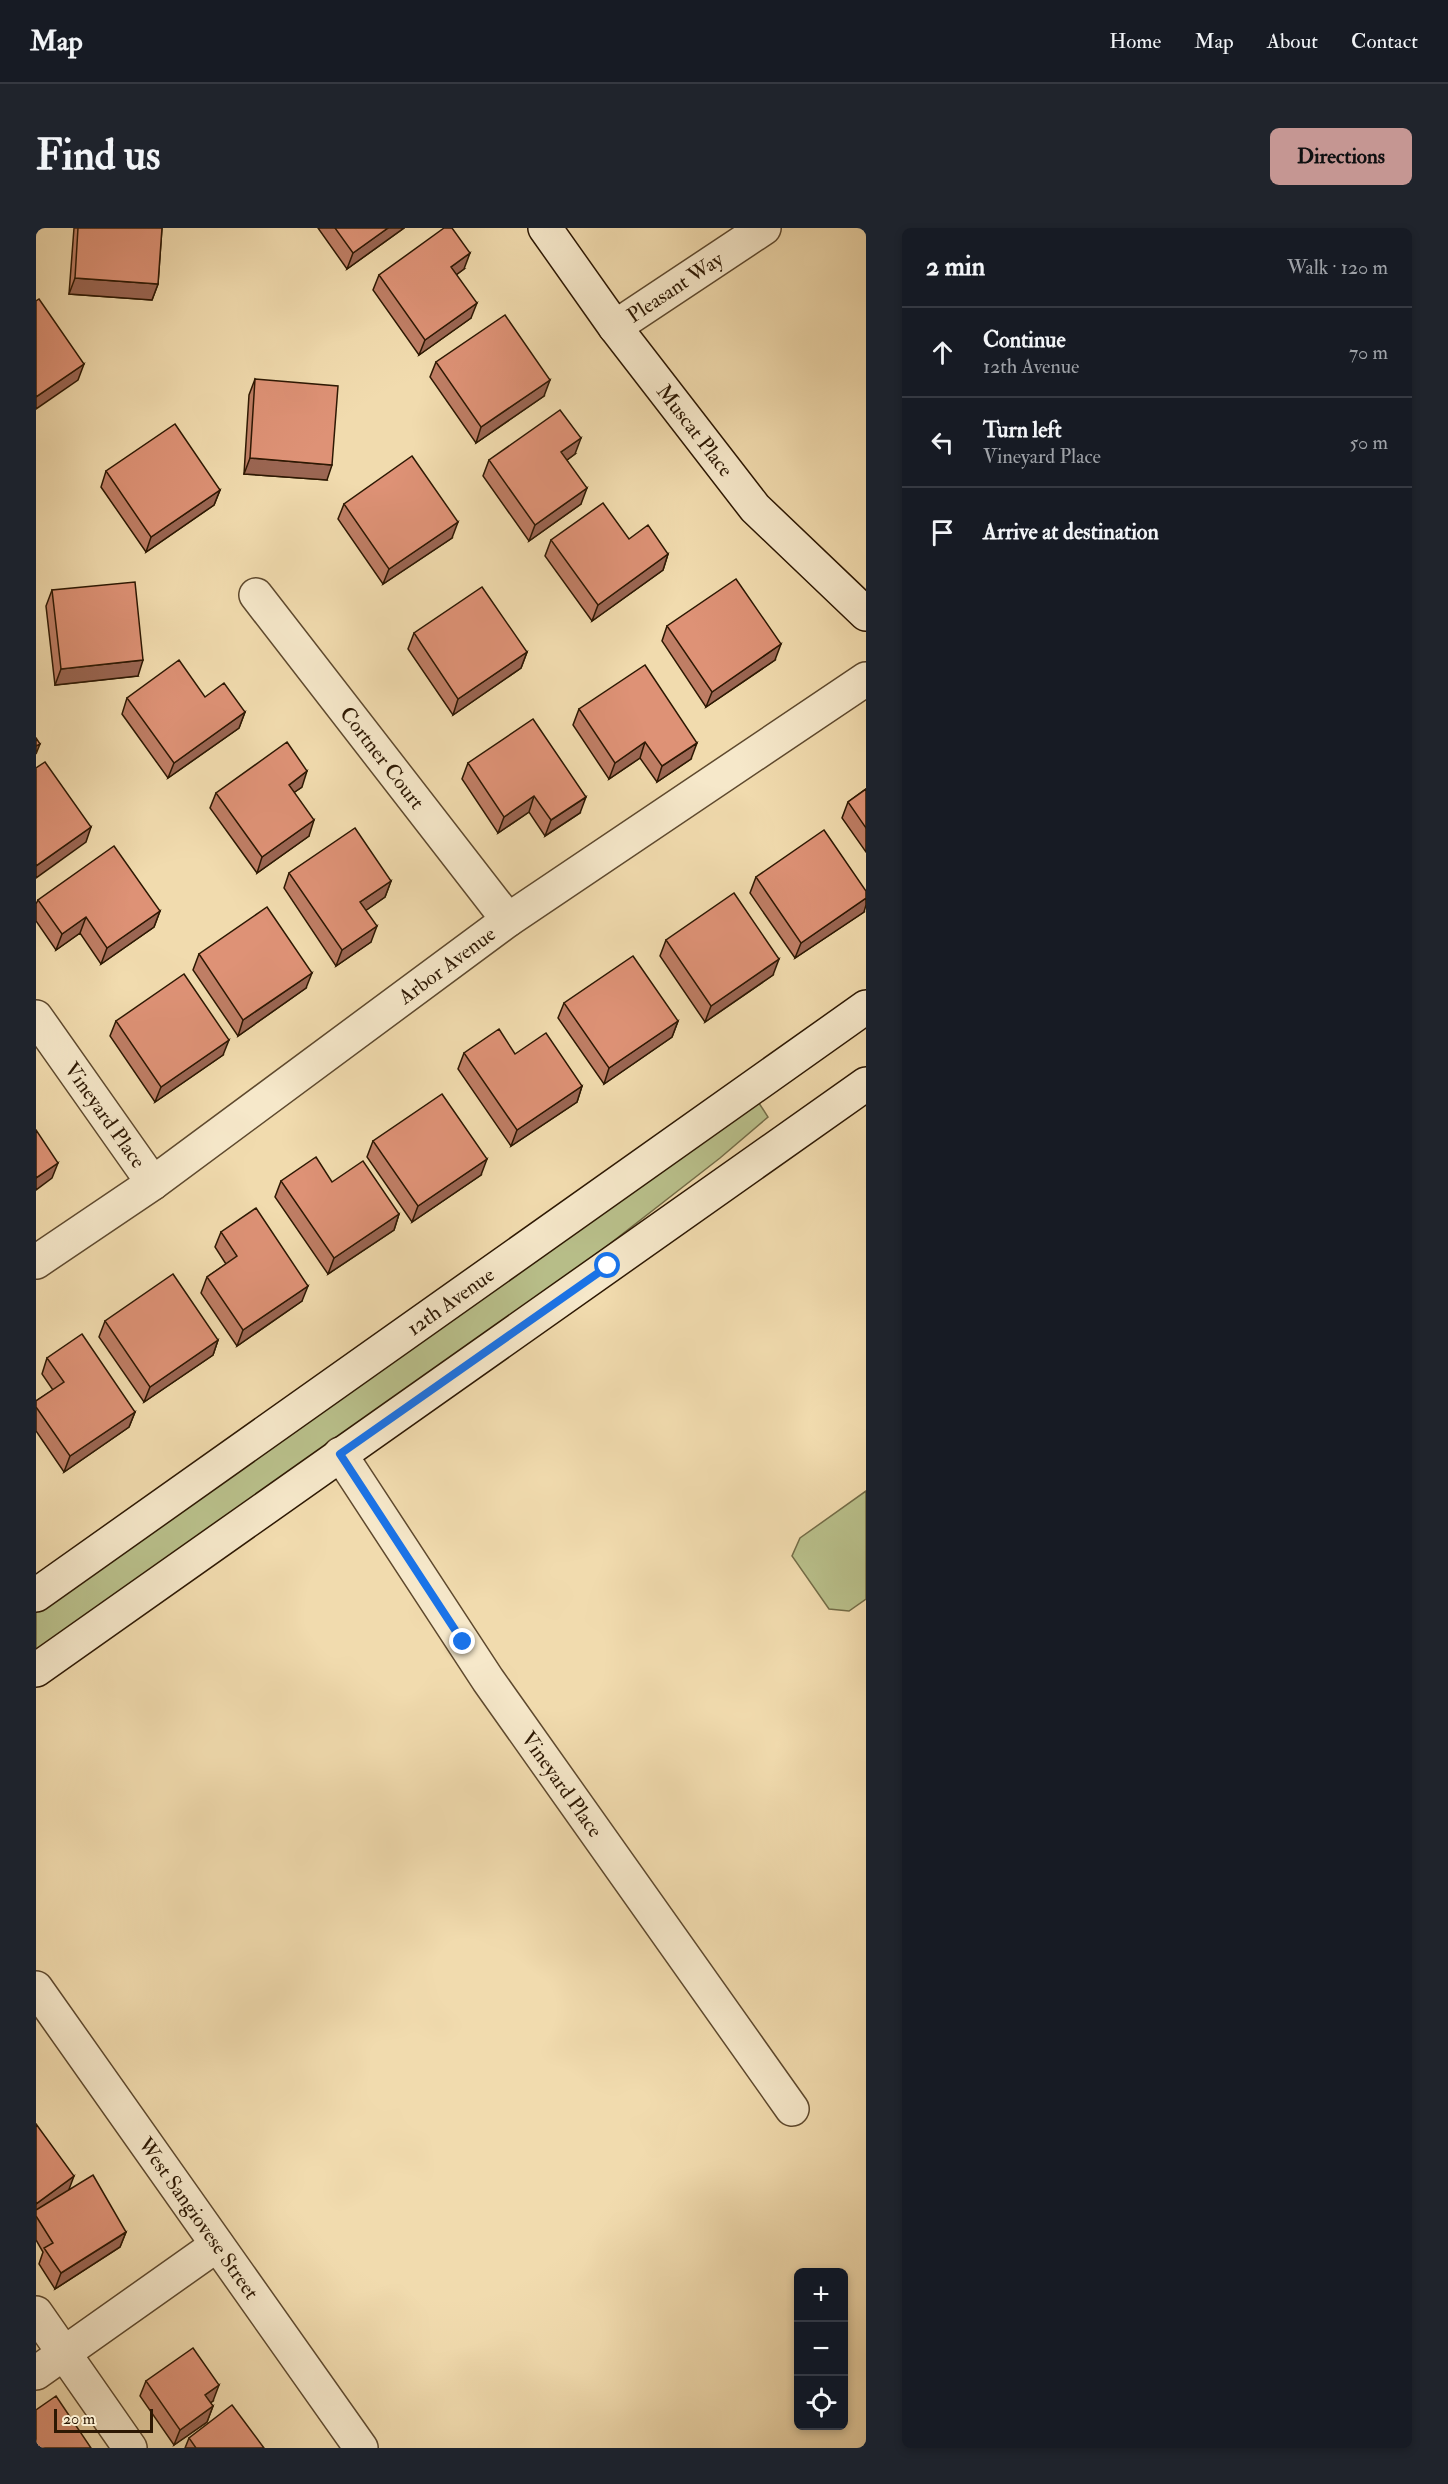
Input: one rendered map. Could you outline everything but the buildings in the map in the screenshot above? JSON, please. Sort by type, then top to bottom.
[{"type":"street","name":"Muscat Place","points":[[545,228],[615,327],[755,508],[866,614]]},
{"type":"street","name":"Pleasant Way","points":[[615,327],[764,228]]},
{"type":"street","name":"Cortner Court","points":[[256,595],[508,920]]},
{"type":"street","name":"Arbor Avenue","points":[[36,1262],[153,1183],[508,920],[866,679]]},
{"type":"street","name":"12th Avenue","points":[[36,1595],[866,1007]]},
{"type":"street","name":"Vineyard Place","points":[[36,1017],[153,1183]]},
{"type":"street","points":[[36,1670],[866,1084]]},
{"type":"street","name":"Vineyard Place","points":[[340,1454],[488,1680],[792,2109]]},
{"type":"street","name":"West Sangiovese Street","points":[[36,1988],[361,2448]]},
{"type":"street","points":[[36,2373],[217,2245]]},
{"type":"street","points":[[36,2313],[130,2448]]},
{"type":"green space","points":[[757,1100],[768,1117],[720,1158],[340,1454],[36,1670],[36,1594]]},
{"type":"green space","points":[[866,1491],[866,1599],[849,1611],[829,1609],[792,1556],[800,1538]]},
{"type":"route","points":[[463,1642],[340,1454],[608,1266]]}]
